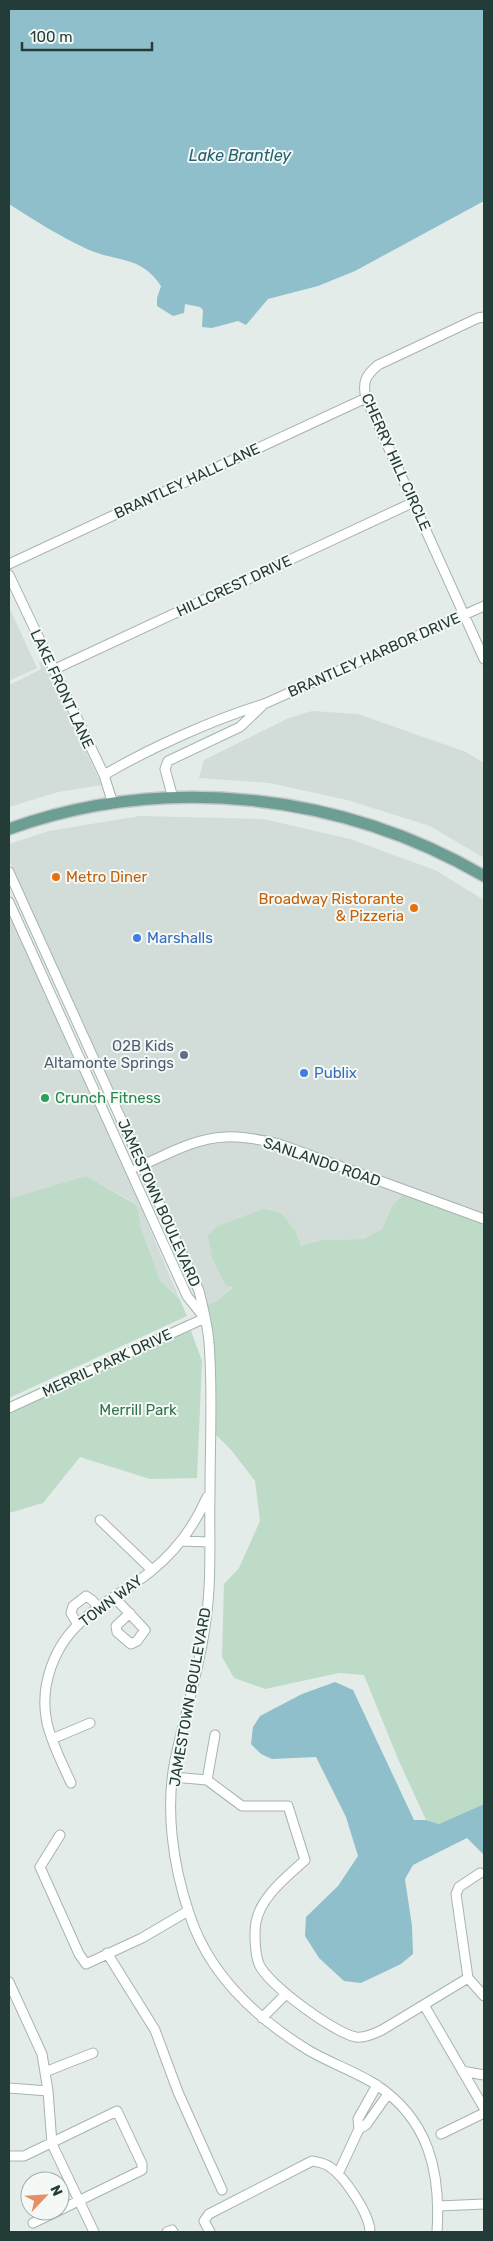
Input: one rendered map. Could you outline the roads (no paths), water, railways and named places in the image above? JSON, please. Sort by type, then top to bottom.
[{"type":"main road","points":[[9,829],[36,820],[113,804],[173,798],[242,798],[292,805],[335,814],[406,837],[484,876]]},
{"type":"street","name":"CHERRY HILL CIRCLE","points":[[484,317],[478,318],[378,365],[367,374],[363,387],[366,398],[484,658]]},
{"type":"street","name":"BRANTLEY HALL LANE","points":[[9,564],[366,398]]},
{"type":"street","name":"HILLCREST DRIVE","points":[[53,670],[414,502]]},
{"type":"street","name":"LAKE FRONT LANE","points":[[9,575],[104,775],[113,804]]},
{"type":"street","name":"BRANTLEY HARBOR DRIVE","points":[[104,775],[131,759],[241,711],[264,704],[484,606]]},
{"type":"street","name":"BRANTLEY HARBOR DRIVE","points":[[173,798],[165,769],[168,761],[240,728],[264,704]]},
{"type":"street","name":"JAMESTOWN BOULEVARD","points":[[9,872],[199,1291],[209,1340],[212,1397],[207,1618],[196,1675],[174,1762],[172,1798],[173,1846],[188,1910],[202,1944],[221,1974],[262,2018],[311,2052],[377,2085],[408,2114],[423,2135],[432,2157],[439,2206],[438,2232]]},
{"type":"street","name":"JAMESTOWN BOULEVARD","points":[[9,902],[187,1296],[205,1318]]},
{"type":"street","name":"SANLANDO ROAD","points":[[131,1170],[200,1140],[226,1136],[251,1138],[279,1144],[484,1219]]},
{"type":"street","name":"MERRIL PARK DRIVE","points":[[9,1408],[205,1318]]},
{"type":"street","name":"TOWN WAY","points":[[71,1782],[52,1739],[47,1722],[44,1695],[50,1667],[65,1641],[78,1625],[98,1608],[152,1570],[181,1541],[201,1512],[210,1492]]},
{"type":"street","points":[[100,1520],[152,1570]]},
{"type":"street","points":[[181,1541],[210,1542]]},
{"type":"street","points":[[78,1625],[71,1613],[74,1606],[86,1596],[98,1608]]},
{"type":"street","points":[[114,1597],[130,1613],[146,1630],[137,1641],[131,1644],[117,1632],[117,1623],[130,1613]]},
{"type":"street","points":[[52,1739],[90,1723]]},
{"type":"street","points":[[207,1780],[214,1735]]},
{"type":"street","points":[[173,1777],[207,1780],[242,1806],[288,1806],[305,1860],[268,1896],[256,1922],[260,1965],[286,1994],[345,2033],[356,2037],[371,2036],[468,1978]]},
{"type":"street","points":[[60,1835],[40,1867],[79,1954],[86,1964],[142,1938],[188,1910]]},
{"type":"street","points":[[480,1873],[459,1887],[456,1894],[468,1978],[484,1996]]},
{"type":"street","points":[[107,1953],[155,2030],[178,2092],[222,2190]]},
{"type":"street","points":[[9,1982],[42,2054],[48,2092],[52,2144],[94,2232]]},
{"type":"street","points":[[262,2018],[286,1994]]},
{"type":"street","points":[[424,2005],[484,2108]]},
{"type":"street","points":[[45,2072],[93,2053]]},
{"type":"street","points":[[462,2071],[484,2076]]},
{"type":"street","points":[[338,2174],[359,2129],[358,2119],[377,2085]]},
{"type":"street","points":[[9,2088],[48,2092]]},
{"type":"street","points":[[359,2129],[366,2125],[388,2094]]},
{"type":"street","points":[[9,2156],[24,2156],[117,2111],[142,2164],[142,2170],[70,2205]]},
{"type":"street","points":[[441,2134],[484,2113]]},
{"type":"street","points":[[210,2232],[204,2221],[209,2214],[312,2161],[322,2163],[338,2174],[356,2197],[366,2216],[370,2232]]},
{"type":"street","points":[[439,2206],[484,2204]]},
{"type":"street","points":[[33,2223],[37,2221]]},
{"type":"street","points":[[167,2232],[172,2230],[173,2232]]},
{"type":"water","name":"Lake Brantley","points":[[9,9],[484,9],[484,201],[355,271],[318,286],[268,299],[246,325],[238,321],[212,328],[202,327],[203,310],[200,307],[185,304],[184,313],[173,316],[157,306],[157,298],[161,286],[145,269],[136,264],[87,249],[37,222],[9,204]]},
{"type":"water","points":[[335,1682],[353,1690],[414,1820],[426,1820],[439,1824],[484,1804],[484,1855],[467,1838],[413,1865],[405,1879],[412,1926],[413,1954],[401,1964],[361,1983],[344,1981],[319,1958],[305,1936],[306,1917],[338,1886],[358,1856],[346,1817],[316,1757],[272,1759],[261,1754],[251,1744],[253,1727],[260,1716],[302,1694]]},
{"type":"place","name":"Metro Diner","points":[[56,877]]},
{"type":"place","name":"Broadway Ristorante & Pizzeria","points":[[414,908]]},
{"type":"place","name":"Marshalls","points":[[137,938]]},
{"type":"place","name":"O2B Kids Altamonte Springs","points":[[184,1055]]},
{"type":"place","name":"Publix","points":[[304,1073]]},
{"type":"place","name":"Crunch Fitness","points":[[45,1098]]},
{"type":"park label","name":"Merrill Park","points":[[138,1410]]}]
